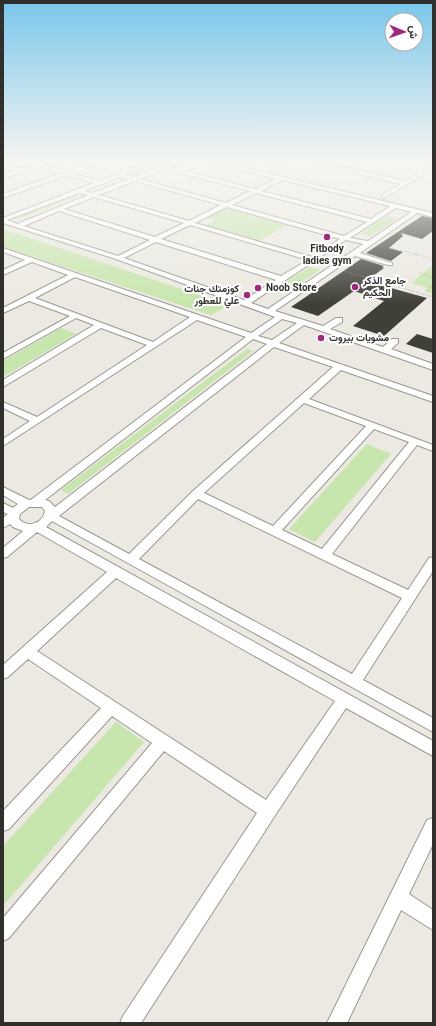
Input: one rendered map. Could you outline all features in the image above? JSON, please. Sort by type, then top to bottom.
[{"type":"street","points":[[3,221],[37,208]]},
{"type":"street","points":[[18,226],[61,208]]},
{"type":"street","points":[[137,208],[320,263]]},
{"type":"street","points":[[118,258],[220,208]]},
{"type":"street","points":[[236,208],[368,243]]},
{"type":"street","points":[[320,208],[372,221]]},
{"type":"street","points":[[269,312],[346,238],[392,208]]},
{"type":"street","points":[[403,208],[433,215]]},
{"type":"street","points":[[58,209],[282,279]]},
{"type":"street","points":[[245,303],[282,279],[320,263],[353,253],[416,211]]},
{"type":"street","points":[[3,221],[118,258],[269,312],[324,329],[433,367]]},
{"type":"street","points":[[3,250],[433,399]]},
{"type":"street","points":[[353,253],[390,264]]},
{"type":"street","points":[[3,273],[30,260]]},
{"type":"street","points":[[3,311],[74,275]]},
{"type":"street","points":[[29,298],[152,344]]},
{"type":"street","points":[[3,356],[75,316]]},
{"type":"street","points":[[3,524],[14,515],[17,510],[31,503],[252,336],[281,316]]},
{"type":"street","points":[[3,443],[152,344],[196,317]]},
{"type":"street","points":[[324,329],[339,320]]},
{"type":"street","points":[[3,554],[36,527],[46,522],[51,516],[273,343],[302,323]]},
{"type":"street","points":[[3,384],[100,325]]},
{"type":"street","points":[[385,350],[395,341]]},
{"type":"street","points":[[131,559],[197,494],[340,366]]},
{"type":"street","points":[[302,399],[433,448]]},
{"type":"street","points":[[3,405],[36,420]]},
{"type":"street","points":[[274,532],[372,425]]},
{"type":"street","points":[[324,555],[415,441]]},
{"type":"street","points":[[3,491],[31,503],[40,503],[48,507],[51,510],[51,516]]},
{"type":"street","points":[[197,494],[410,596]]},
{"type":"street","points":[[3,507],[14,515]]},
{"type":"street","points":[[14,515],[13,520],[19,526],[24,528],[36,527],[433,749]]},
{"type":"street","points":[[51,516],[433,725]]},
{"type":"street","points":[[355,681],[433,561]]},
{"type":"street","points":[[3,673],[116,571]]},
{"type":"street","points":[[27,650],[268,811]]},
{"type":"street","points":[[130,1023],[268,811],[344,699]]},
{"type":"street","points":[[3,823],[112,706]]},
{"type":"street","points":[[3,932],[163,741]]},
{"type":"street","points":[[337,1023],[433,826]]},
{"type":"street","points":[[398,897],[433,921]]},
{"type":"path","points":[[375,238],[382,240],[378,244],[433,259]]},
{"type":"path","points":[[320,263],[433,297]]},
{"type":"path","points":[[420,273],[433,277]]},
{"type":"path","points":[[433,285],[427,290],[433,289]]},
{"type":"green space","points":[[37,208],[48,208],[17,220],[11,218]]},
{"type":"green space","points":[[227,208],[232,208],[289,224],[259,241],[205,225],[217,220],[207,217]]},
{"type":"green space","points":[[387,216],[397,219],[371,236],[361,233]]},
{"type":"green space","points":[[3,229],[229,305],[211,315],[3,247]]},
{"type":"green space","points":[[433,265],[433,294],[425,291],[429,288],[411,283]]},
{"type":"green space","points":[[310,267],[320,270],[286,293],[275,289]]},
{"type":"green space","points":[[61,328],[76,334],[3,377],[3,361]]},
{"type":"green space","points":[[247,349],[253,351],[68,494],[61,490]]},
{"type":"green space","points":[[367,444],[391,454],[315,542],[289,529]]},
{"type":"green space","points":[[116,722],[144,742],[3,906],[3,846]]},
{"type":"building","points":[[422,216],[433,218],[433,231],[422,239],[401,233],[403,236],[389,248],[403,252],[391,261],[366,253]]},
{"type":"building","points":[[361,259],[384,266],[382,267],[384,268],[366,281],[427,298],[384,336],[353,326],[384,301],[354,291],[318,316],[291,307]]},
{"type":"building","points":[[417,334],[433,339],[433,353],[406,344]]},
{"type":"place","name":"Fitbody ladies gym","points":[[327,237]]},
{"type":"place","name":"جامع الذكر الحكيم","points":[[355,287]]},
{"type":"place","name":"Noob Store","points":[[258,288]]},
{"type":"place","name":"كوزمتك جنات عليٌ للعطور","points":[[247,295]]},
{"type":"place","name":"مشويات بيروت","points":[[321,338]]}]
